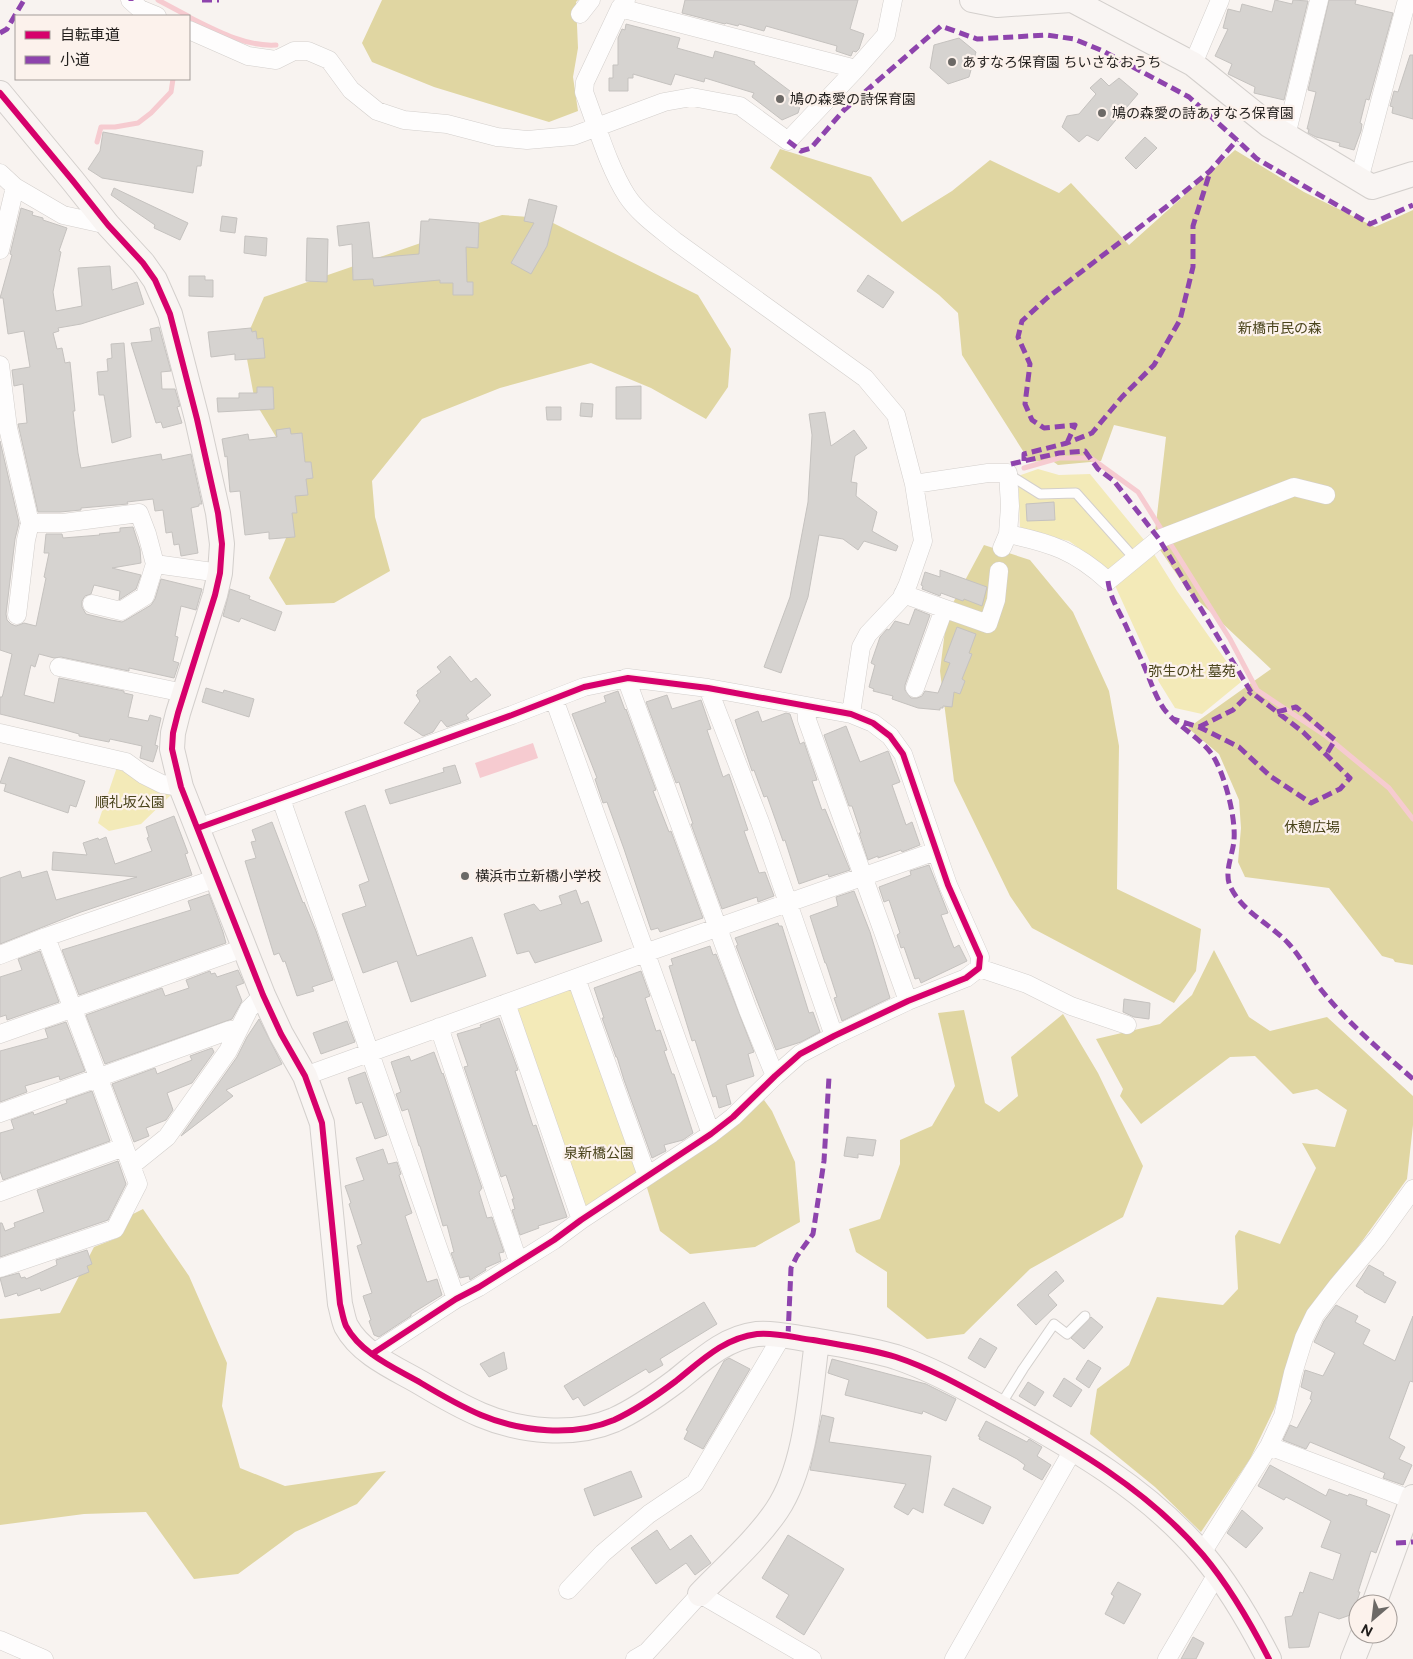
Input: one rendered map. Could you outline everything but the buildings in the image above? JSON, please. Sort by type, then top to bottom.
[{"type":"street","points":[[130,0],[140,9],[155,15]]},
{"type":"street","points":[[580,14],[591,0]]},
{"type":"street","points":[[190,30],[248,56],[276,60],[294,51],[308,51],[329,60],[351,90],[377,110],[404,120],[447,124],[496,137],[527,140],[573,136],[664,102],[692,96],[740,106],[788,140],[886,35],[893,0]]},
{"type":"street","points":[[972,0],[997,5],[1071,0],[1193,64],[1269,125],[1372,187],[1413,174]]},
{"type":"street","points":[[1193,64],[1220,0]]},
{"type":"street","points":[[1286,136],[1319,0]]},
{"type":"street","points":[[1359,180],[1406,0]]},
{"type":"street","points":[[851,714],[861,647],[868,634],[901,598],[923,541],[914,484],[896,415],[865,378],[675,241],[648,219],[628,197],[611,163],[584,92],[585,82],[623,4],[856,69]]},
{"type":"street","points":[[0,93],[108,226],[143,263],[155,280],[170,314],[218,512],[222,544],[220,573],[215,595],[178,712],[172,749],[181,787],[244,948],[281,1034],[305,1076],[322,1123],[337,1284],[344,1323],[354,1339],[372,1354],[441,1395],[483,1416],[537,1429],[567,1430],[590,1427],[612,1420],[641,1406],[714,1350],[738,1337],[760,1333],[818,1341],[896,1357],[945,1377],[1074,1448],[1116,1475],[1171,1522],[1202,1553],[1249,1620],[1269,1659]]},
{"type":"street","points":[[0,173],[15,187],[63,215],[108,226]]},
{"type":"street","points":[[0,250],[15,187]]},
{"type":"street","points":[[0,365],[8,428],[30,523],[26,540],[17,615]]},
{"type":"street","points":[[914,484],[988,473],[1008,473],[1010,506],[1005,541],[1038,540],[1061,548],[1076,555],[1108,581],[1159,539],[1294,488],[1326,495]]},
{"type":"street","points":[[30,523],[63,523],[139,513],[155,564],[145,596],[121,611],[92,604]]},
{"type":"street","points":[[155,564],[220,573]]},
{"type":"street","points":[[903,594],[988,624],[996,600],[999,571]]},
{"type":"street","points":[[915,688],[944,609]]},
{"type":"street","points":[[59,667],[184,693]]},
{"type":"street","points":[[626,678],[748,1010],[775,1076]]},
{"type":"street","points":[[198,828],[584,687],[626,678],[708,688],[851,714],[873,724],[890,736],[903,754],[948,885],[980,957],[979,968],[966,978],[908,1001],[800,1054],[733,1117],[711,1134],[554,1240],[479,1287],[456,1299],[372,1354]]},
{"type":"street","points":[[708,688],[760,822],[834,1036]]},
{"type":"street","points":[[554,699],[711,1134]]},
{"type":"street","points":[[806,706],[807,720],[908,1001]]},
{"type":"street","points":[[0,733],[126,762],[144,775],[162,784],[181,787]]},
{"type":"street","points":[[281,799],[456,1299]]},
{"type":"street","points":[[305,1076],[645,952],[936,851]]},
{"type":"street","points":[[0,955],[46,937],[216,878]]},
{"type":"street","points":[[0,1268],[115,1229],[138,1184],[46,937]]},
{"type":"street","points":[[0,1034],[244,948]]},
{"type":"street","points":[[979,968],[1027,984],[1071,1006],[1127,1025]]},
{"type":"street","points":[[576,978],[647,1176]]},
{"type":"street","points":[[131,1166],[167,1137],[228,1051],[249,1009],[263,995]]},
{"type":"street","points":[[506,1003],[581,1220]]},
{"type":"street","points":[[439,1027],[518,1261]]},
{"type":"street","points":[[0,1113],[230,1030],[238,1030]]},
{"type":"street","points":[[0,1192],[124,1147]]},
{"type":"street","points":[[1202,1553],[1269,1446],[1283,1416],[1293,1373],[1304,1338],[1315,1316],[1413,1189]]},
{"type":"street","points":[[568,1590],[603,1553],[649,1514],[695,1483],[782,1336]]},
{"type":"street","points":[[635,1659],[646,1652],[757,1535],[778,1509],[793,1478],[801,1447],[818,1341]]},
{"type":"street","points":[[1269,1446],[1412,1498],[1378,1594]]},
{"type":"street","points":[[954,1659],[1074,1448]]},
{"type":"street","points":[[1167,1659],[1218,1574]]},
{"type":"street","points":[[700,1594],[812,1659]]},
{"type":"street","points":[[0,1640],[44,1659]]},
{"type":"street","points":[[1353,1659],[1358,1644]]},
{"type":"lane","points":[[1008,473],[1040,494],[1076,493],[1135,559]]},
{"type":"lane","points":[[999,1407],[1054,1324],[1067,1334],[1085,1316]]},
{"type":"green space","points":[[382,0],[578,0],[576,2],[578,48],[573,77],[578,111],[549,122],[434,87],[372,62],[362,43]]},
{"type":"green space","points":[[780,149],[871,177],[902,222],[952,191],[990,160],[1059,193],[1071,183],[1129,245],[1235,150],[1304,192],[1375,227],[1413,210],[1413,965],[1395,962],[1393,959],[1382,956],[1329,888],[1245,877],[1238,862],[1241,828],[1239,800],[1219,754],[1188,728],[1271,669],[1188,591],[1154,541],[1166,437],[1114,425],[1101,461],[1058,465],[1051,460],[1030,462],[962,355],[958,313],[939,295],[770,168]]},
{"type":"green space","points":[[502,215],[543,218],[698,295],[731,349],[728,387],[706,419],[651,388],[591,363],[500,388],[422,419],[372,481],[375,517],[390,571],[334,603],[286,605],[269,578],[292,524],[290,460],[255,402],[244,343],[264,297]]},
{"type":"green space","name":"弥生の杜 墓苑","points":[[1038,469],[1059,475],[1090,474],[1149,546],[1177,591],[1241,682],[1202,714],[1175,708],[1159,682],[1107,568],[1069,541],[1024,531],[1020,527],[1018,476]]},
{"type":"green space","points":[[984,545],[1030,560],[1073,612],[1109,691],[1119,746],[1117,889],[1201,929],[1196,971],[1174,1003],[1032,928],[1010,896],[954,781],[940,671],[947,614]]},
{"type":"green space","name":"順礼坂公園","points":[[117,767],[173,793],[141,824],[109,831],[98,823]]},
{"type":"green space","points":[[1214,950],[1249,1017],[1270,1031],[1327,1017],[1413,1096],[1413,1125],[1407,1179],[1329,1287],[1302,1329],[1274,1409],[1250,1459],[1201,1532],[1155,1487],[1090,1434],[1097,1389],[1129,1365],[1157,1297],[1223,1305],[1238,1289],[1235,1236],[1239,1230],[1280,1244],[1316,1168],[1302,1143],[1335,1147],[1347,1110],[1317,1089],[1293,1094],[1255,1056],[1230,1057],[1141,1124],[1120,1096],[1123,1089],[1096,1039],[1160,1024],[1192,995]]},
{"type":"green space","name":"泉新橋公園","points":[[572,986],[639,1174],[584,1208],[515,1007]]},
{"type":"green space","points":[[964,1010],[985,1103],[999,1112],[1018,1096],[1011,1057],[1063,1014],[1098,1073],[1143,1166],[1123,1217],[1030,1269],[964,1334],[927,1339],[887,1307],[887,1272],[856,1252],[849,1229],[880,1219],[900,1164],[900,1140],[932,1126],[955,1086],[938,1013]]},
{"type":"green space","points":[[764,1100],[772,1111],[795,1162],[800,1222],[755,1247],[690,1254],[660,1231],[645,1181],[700,1151]]},
{"type":"green space","points":[[143,1209],[189,1276],[227,1363],[222,1406],[240,1468],[285,1486],[386,1471],[357,1504],[295,1532],[238,1574],[194,1579],[146,1512],[84,1514],[0,1525],[0,1319],[60,1313],[94,1247],[117,1238],[131,1215]]},
{"type":"shaded area","points":[[533,743],[538,758],[480,778],[475,763]]},
{"type":"waterway","points":[[158,0],[186,15]]},
{"type":"waterway","points":[[190,17],[242,40],[265,45],[276,45]]},
{"type":"waterway","points":[[97,142],[101,127],[115,127],[138,123],[151,113],[171,92],[173,80]]},
{"type":"waterway","points":[[1024,468],[1059,458],[1091,458],[1138,492],[1230,639],[1257,690],[1326,736],[1389,788],[1413,819]]},
{"type":"marked path","points":[[15,15],[24,0]]},
{"type":"marked path","points":[[202,0],[219,0]]},
{"type":"marked path","points":[[0,33],[7,29],[15,15]]},
{"type":"marked path","points":[[788,141],[801,151],[811,148],[844,110],[941,26],[977,39],[1047,35],[1074,39],[1103,51],[1189,97],[1257,159],[1370,224],[1413,205]]},
{"type":"marked path","points":[[1067,443],[1075,425],[1044,428],[1032,420],[1025,404],[1030,364],[1018,337],[1022,321],[1047,298],[1210,171],[1237,140]]},
{"type":"marked path","points":[[1024,461],[1024,454],[1067,443],[1092,433],[1122,397],[1154,365],[1180,320],[1193,267],[1193,226],[1210,172]]},
{"type":"marked path","points":[[1011,464],[1059,453],[1085,451],[1098,469],[1114,481],[1159,539],[1251,692],[1303,732],[1350,778],[1340,789],[1311,803],[1270,776],[1239,747],[1199,727],[1173,719]]},
{"type":"marked path","points":[[1108,581],[1113,599],[1161,704],[1175,721],[1211,753],[1225,782],[1234,830],[1228,876],[1231,888],[1242,904],[1288,943],[1323,992],[1344,1016],[1413,1079]]},
{"type":"marked path","points":[[1199,727],[1233,710],[1251,692]]},
{"type":"marked path","points":[[1277,712],[1296,707],[1335,740],[1326,755]]},
{"type":"marked path","points":[[788,1336],[791,1268],[813,1234],[824,1161],[829,1077]]},
{"type":"marked path","points":[[1396,1543],[1413,1542]]},
{"type":"cycle path","points":[[0,93],[108,225],[143,263],[155,280],[170,314],[197,419],[218,513],[222,544],[220,573],[215,595],[178,713],[173,733],[172,749],[181,787],[263,995],[281,1034],[305,1076],[322,1123],[340,1304],[343,1318],[352,1336],[360,1345],[379,1359],[466,1408],[497,1421],[530,1429],[548,1430],[582,1429],[614,1420],[653,1397],[723,1345],[745,1336],[778,1334],[855,1347],[896,1357],[948,1379],[1054,1437],[1108,1471],[1158,1510],[1181,1531],[1213,1567],[1239,1605],[1269,1659]]},
{"type":"cycle path","points":[[198,828],[512,715],[584,687],[628,678],[708,688],[851,714],[873,723],[890,736],[903,754],[948,885],[980,957],[979,968],[966,978],[908,1001],[800,1054],[733,1117],[711,1134],[554,1240],[479,1287],[456,1299],[372,1354]]},
{"type":"place","name":"あすなろ保育園 ちいさなおうち","points":[[952,62]]},
{"type":"place","name":"鳩の森愛の詩保育園","points":[[780,99]]},
{"type":"place","name":"鳩の森愛の詩あすなろ保育園","points":[[1102,113]]},
{"type":"place","name":"横浜市立新橋小学校","points":[[465,876]]},
{"type":"park label","name":"新橋市民の森","points":[[1280,328]]},
{"type":"park label","name":"休憩広場","points":[[1312,827]]}]
